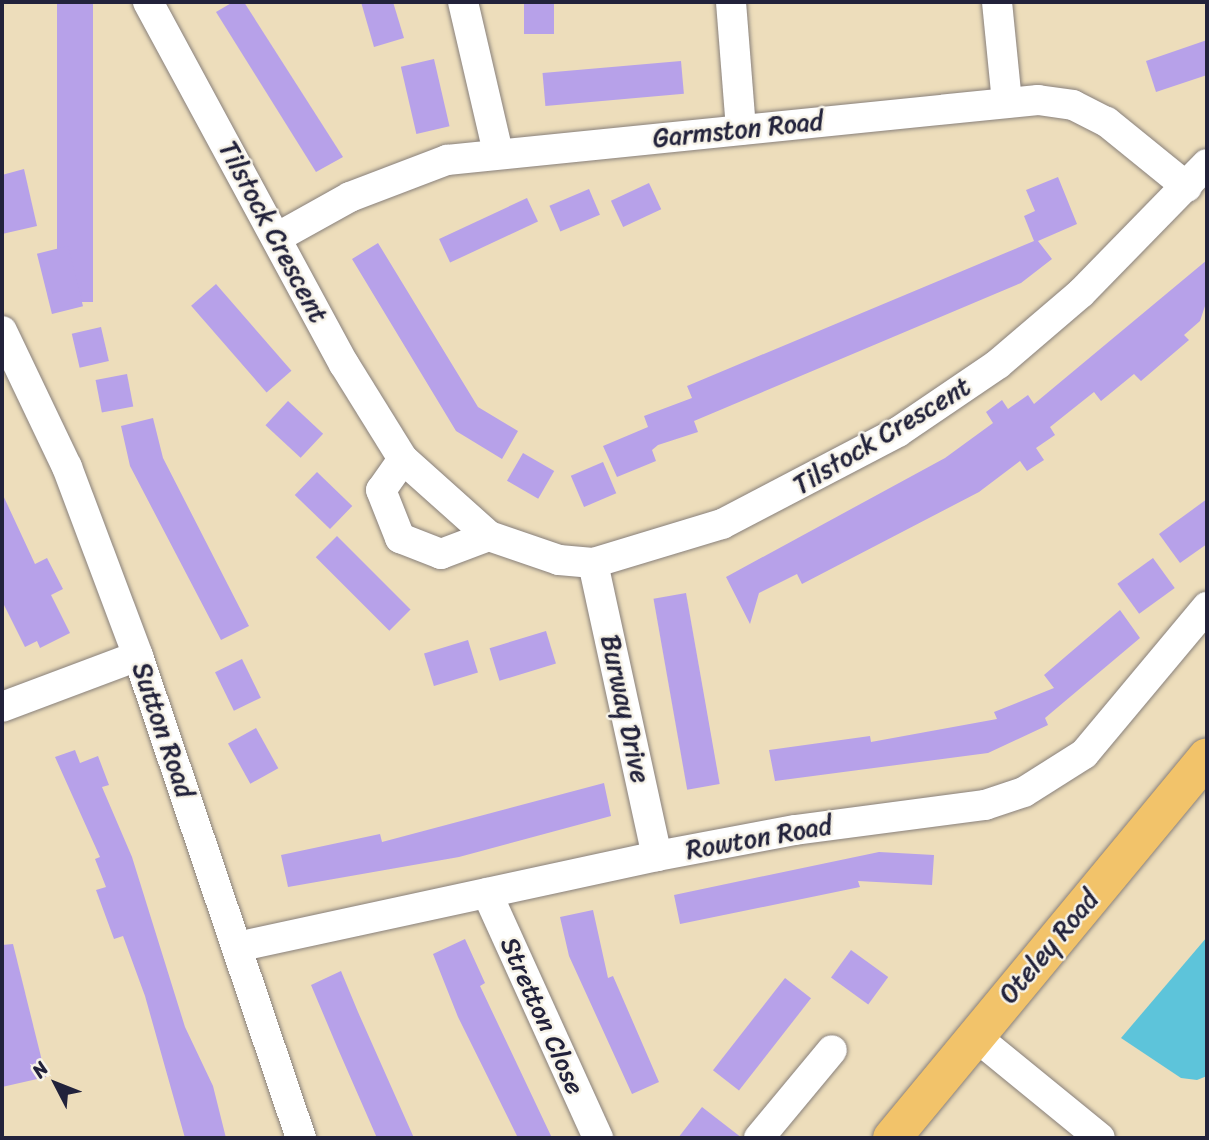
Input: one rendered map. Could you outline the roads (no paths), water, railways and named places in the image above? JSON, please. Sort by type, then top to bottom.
[{"type":"main road","name":"Oteley Road","points":[[892,1138],[1207,757]]},
{"type":"street","name":"Tilstock Crescent","points":[[148,2],[374,417],[403,459],[489,536],[534,554],[593,563],[722,524],[898,432],[998,364],[1081,293],[1207,164]]},
{"type":"street","points":[[463,2],[498,153]]},
{"type":"street","points":[[730,2],[741,130]]},
{"type":"street","points":[[998,2],[1007,103]]},
{"type":"street","name":"Garmston Road","points":[[278,237],[401,175],[498,153],[1007,103],[1073,105],[1107,122],[1187,187]]},
{"type":"street","name":"Sutton Road","points":[[2,331],[66,467],[138,656],[300,1138]]},
{"type":"street","points":[[403,459],[381,491],[400,538],[440,554],[489,536]]},
{"type":"street","name":"Burway Drive","points":[[593,563],[657,856]]},
{"type":"street","name":"Rowton Road","points":[[237,947],[657,856],[795,830],[985,805],[1024,792],[1084,754],[1207,607]]},
{"type":"street","points":[[2,707],[138,656]]},
{"type":"street","name":"Stretton Close","points":[[487,893],[598,1138]]},
{"type":"street","points":[[975,1036],[1100,1138]]},
{"type":"street","points":[[759,1138],[832,1050]]},
{"type":"water","points":[[1207,937],[1207,1076],[1197,1080],[1181,1078],[1121,1038]]}]
